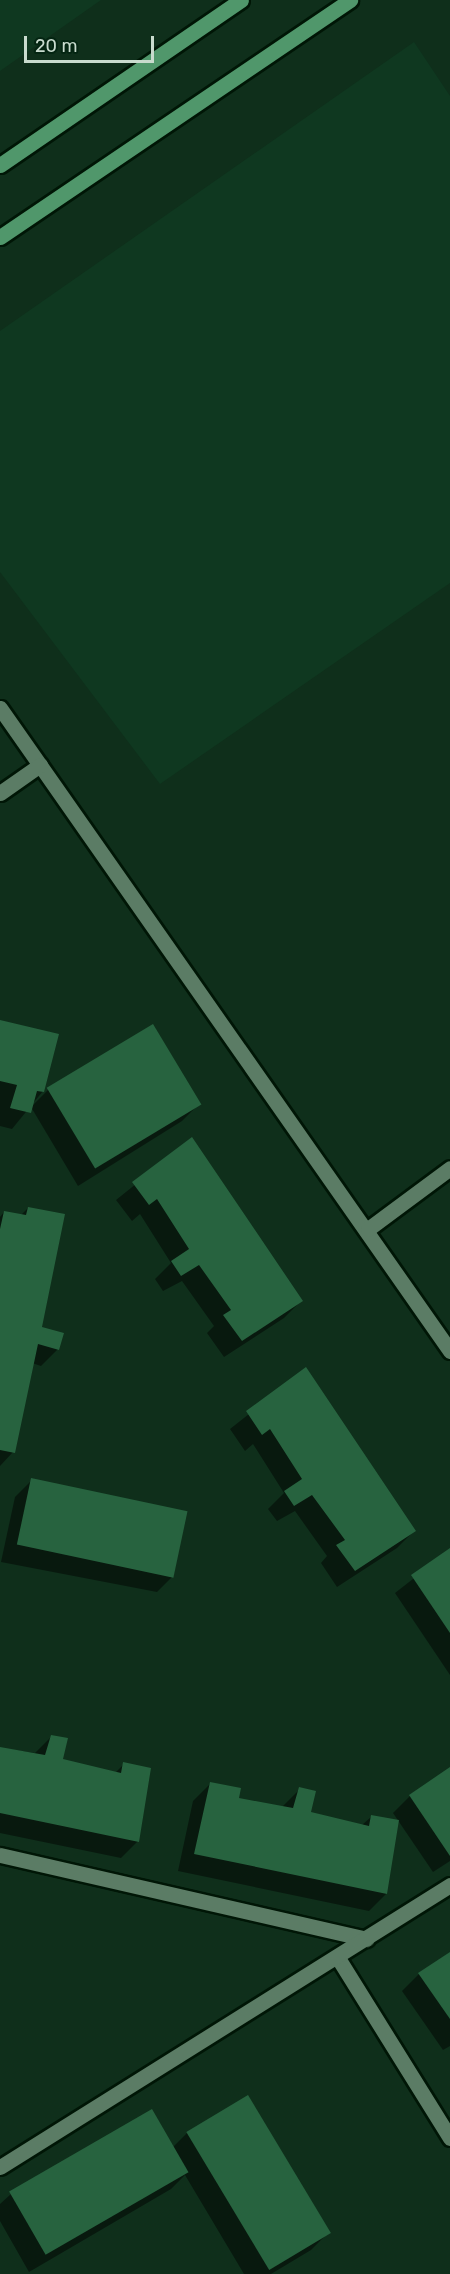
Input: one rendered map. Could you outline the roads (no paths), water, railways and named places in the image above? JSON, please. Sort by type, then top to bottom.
[{"type":"main road","points":[[0,165],[241,0]]},
{"type":"main road","points":[[0,237],[350,0]]},
{"type":"street","points":[[0,708],[368,1229],[450,1351]]},
{"type":"street","points":[[0,793],[40,765]]},
{"type":"street","points":[[368,1229],[450,1168]]},
{"type":"street","points":[[0,1855],[367,1939]]},
{"type":"street","points":[[0,2167],[338,1958],[450,1885]]},
{"type":"street","points":[[338,1958],[450,2138]]}]
